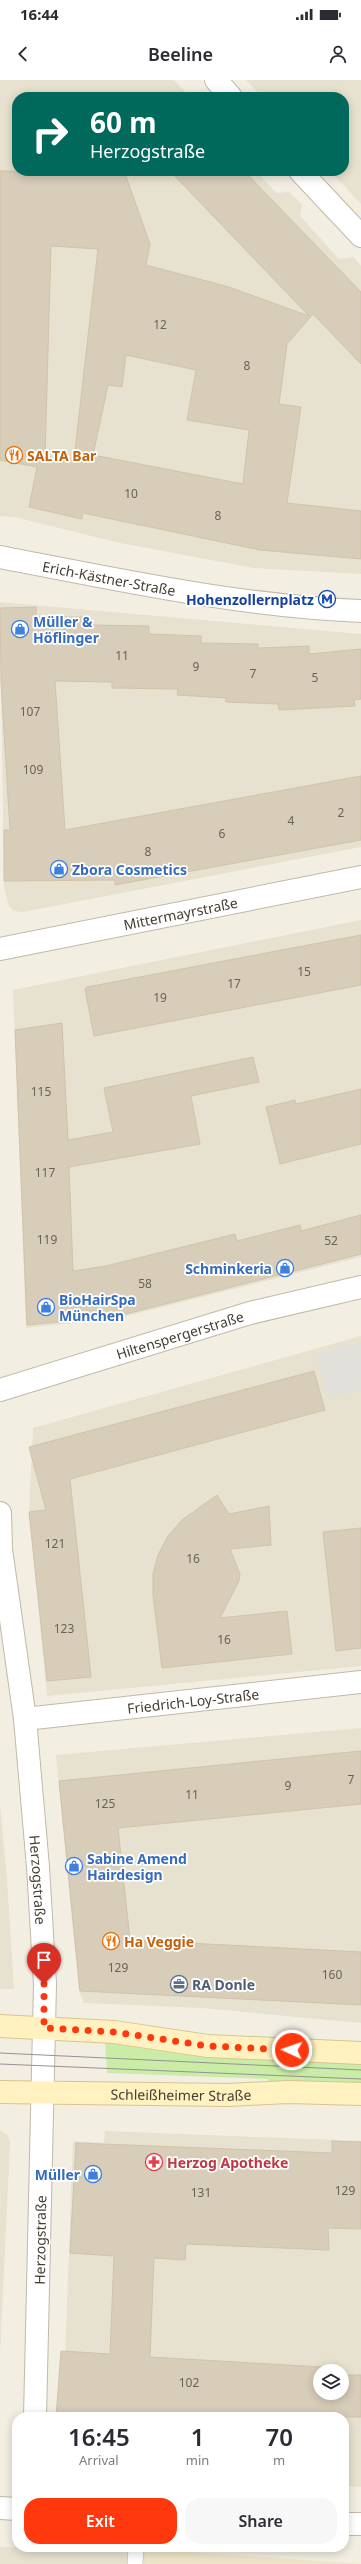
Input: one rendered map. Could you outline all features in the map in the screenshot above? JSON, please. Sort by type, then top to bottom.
[{"type":"main road","points":[[0,2026],[114,2032],[208,2046],[361,2053]]},
{"type":"main road","name":"Schleißheimer Straße","points":[[0,2092],[228,2095],[288,2092],[361,2094]]},
{"type":"street","points":[[216,80],[227,92]]},
{"type":"street","points":[[305,176],[361,236]]},
{"type":"street","name":"Erich-Kästner-Straße","points":[[0,557],[174,591],[268,604],[361,611]]},
{"type":"street","name":"Mittermayrstraße","points":[[0,949],[361,877]]},
{"type":"street","name":"Hiltenspergerstraße","points":[[0,1390],[250,1313],[361,1287]]},
{"type":"street","name":"Herzogstraße","points":[[0,1513],[1,1549],[25,1719],[38,1867],[44,1984],[44,2093],[36,2412]]},
{"type":"street","name":"Friedrich-Loy-Straße","points":[[25,1719],[361,1682]]},
{"type":"street","points":[[0,2508],[12,2509]]},
{"type":"street","points":[[349,2524],[361,2524]]},
{"type":"lane","points":[[135,2564],[136,2552]]},
{"type":"shaded area","points":[[0,80],[174,80],[185,92],[12,92],[12,176],[261,176],[276,193],[289,192],[302,205],[300,216],[339,259],[354,257],[361,266],[361,574],[254,568],[120,543],[14,517],[0,516]]},
{"type":"shaded area","points":[[246,80],[361,80],[361,204],[335,176],[349,176],[349,92],[257,92]]},
{"type":"shaded area","points":[[0,602],[361,634],[361,847],[23,912],[14,911],[9,906],[4,888]]},
{"type":"shaded area","points":[[361,920],[361,1257],[119,1318],[26,1328],[13,990]]},
{"type":"shaded area","points":[[361,1336],[361,1666],[47,1696],[29,1513],[33,1428]]},
{"type":"shaded area","points":[[361,1343],[361,1390],[330,1398],[315,1353]]},
{"type":"shaded area","points":[[361,1728],[361,2023],[202,2008],[84,2003],[79,1991],[56,1755]]},
{"type":"shaded area","points":[[0,1805],[7,1879],[14,1989],[0,1989]]},
{"type":"shaded area","points":[[0,2130],[8,2136],[10,2142],[0,2353]]},
{"type":"shaded area","points":[[105,2131],[361,2141],[361,2487],[349,2486],[349,2412],[63,2412],[73,2141],[104,2143]]},
{"type":"shaded area","points":[[0,2547],[12,2547],[12,2552],[146,2552],[145,2564],[0,2564]]},
{"type":"shaded area","points":[[146,2552],[189,2552],[361,2564],[145,2564]]},
{"type":"green space","points":[[105,2043],[361,2060],[361,2086],[268,2086],[268,2079],[107,2073]]},
{"type":"building","points":[[0,171],[12,171],[12,176],[126,176],[150,244],[146,265],[229,287],[309,316],[175,176],[249,176],[361,292],[361,364],[313,314],[287,344],[279,404],[301,407],[287,503],[361,511],[361,559],[260,550],[83,513],[82,519],[29,507],[37,467],[0,460]],"holes":[[[51,246],[98,249],[74,459],[45,457]],[[126,355],[196,370],[187,420],[249,430],[243,484],[93,455],[108,385],[122,387]]]},
{"type":"building","points":[[36,607],[36,617],[89,617],[88,625],[149,626],[149,634],[201,636],[201,643],[258,644],[258,648],[309,646],[309,654],[361,649],[361,699],[354,700],[355,706],[279,710],[278,704],[226,702],[226,698],[177,695],[178,689],[112,688],[112,682],[55,681],[65,830],[361,776],[361,840],[115,885],[115,880],[4,881],[4,830],[10,830],[1,683],[0,608]]},
{"type":"building","points":[[361,935],[361,985],[94,1036],[85,989],[87,987]]},
{"type":"building","points":[[62,1023],[68,1140],[113,1132],[104,1088],[253,1057],[259,1082],[191,1096],[200,1144],[69,1167],[73,1271],[106,1266],[235,1234],[237,1241],[300,1225],[301,1231],[361,1215],[361,1254],[118,1316],[27,1325],[15,1030]]},
{"type":"building","points":[[361,1089],[361,1144],[280,1164],[266,1107],[295,1100],[296,1104]]},
{"type":"building","points":[[314,1371],[325,1410],[70,1479],[91,1677],[47,1681],[29,1512],[46,1510],[29,1447]]},
{"type":"building","points":[[217,1495],[229,1514],[269,1506],[271,1545],[230,1549],[240,1574],[239,1581],[220,1618],[287,1611],[292,1654],[162,1668],[153,1595],[153,1574],[158,1555],[168,1536],[182,1520]]},
{"type":"building","points":[[361,1528],[361,1648],[336,1651],[323,1532]]},
{"type":"building","points":[[361,1751],[361,1804],[118,1828],[130,1940],[361,1952],[361,2005],[80,1991],[59,1781]]},
{"type":"building","points":[[332,2141],[361,2142],[361,2229],[328,2228],[329,2250],[186,2244],[185,2260],[154,2258],[150,2357],[313,2366],[313,2400],[349,2400],[349,2375],[361,2375],[361,2417],[349,2417],[349,2412],[56,2412],[61,2351],[110,2354],[114,2256],[70,2253],[76,2143],[332,2153]]},
{"type":"tram line","points":[[0,2053],[361,2070]]},
{"type":"tram line","points":[[0,2064],[361,2079]]},
{"type":"place","name":"SALTA Bar","points":[[14,455]]},
{"type":"place","name":"Hohenzollernplatz","points":[[327,599]]},
{"type":"place","name":"Müller & Höflinger","points":[[20,629]]},
{"type":"place","name":"Zbora Cosmetics","points":[[59,869]]},
{"type":"place","name":"Schminkeria","points":[[285,1268]]},
{"type":"place","name":"BioHairSpa München","points":[[46,1307]]},
{"type":"place","name":"Sabine Amend Hairdesign","points":[[74,1866]]},
{"type":"place","name":"Ha Veggie","points":[[111,1941]]},
{"type":"place","name":"RA Donle","points":[[179,1984]]},
{"type":"place","name":"Herzog Apotheke","points":[[154,2162]]},
{"type":"place","name":"Müller","points":[[93,2174]]},
{"type":"route","points":[[44,1984],[44,2028],[114,2032],[208,2046],[292,2050]]}]
